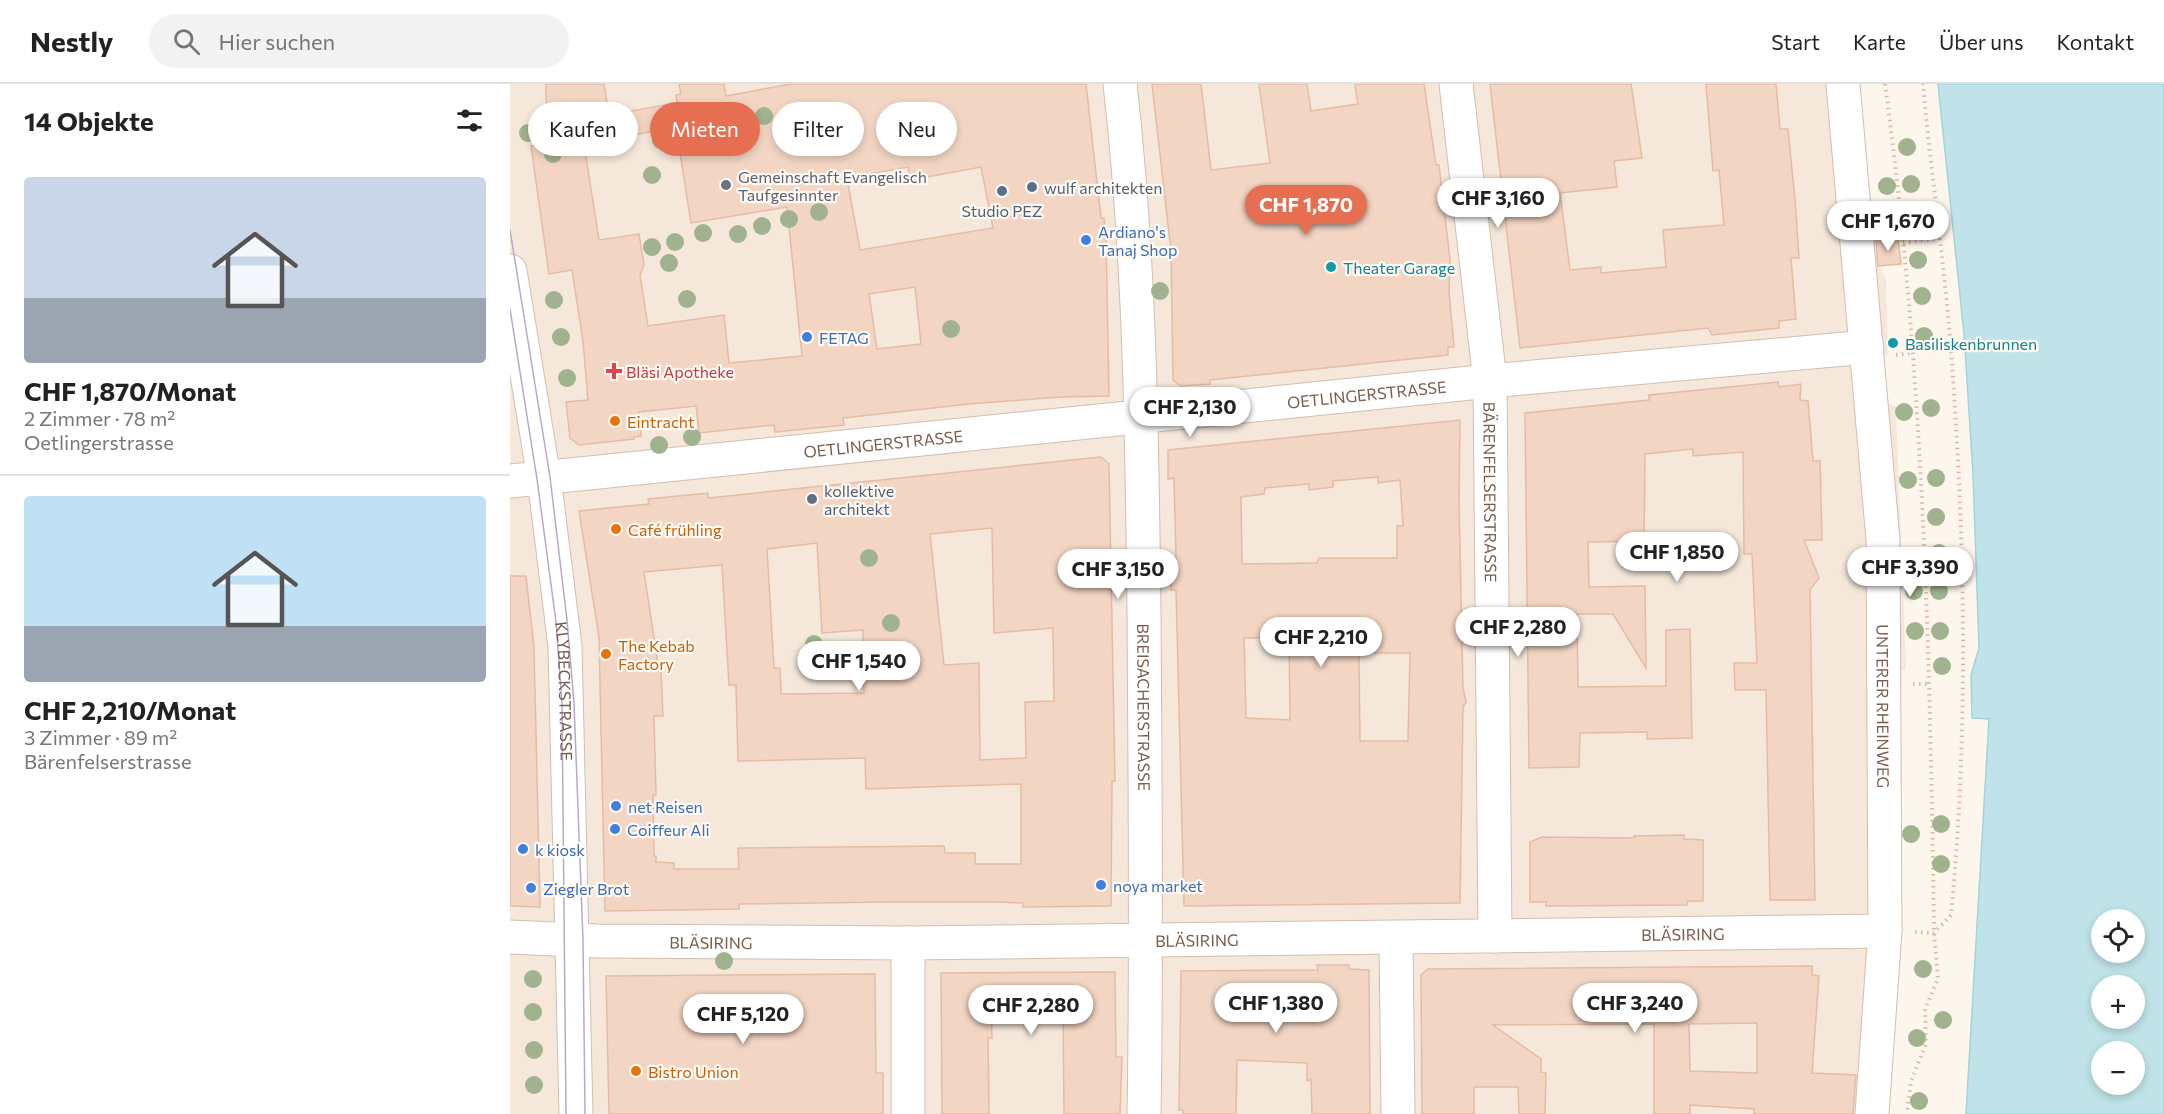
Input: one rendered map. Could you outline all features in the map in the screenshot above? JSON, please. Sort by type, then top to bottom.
[{"type":"street","name":"BREISACHERSTRASSE","points":[[1120,84],[1127,148],[1142,418],[1147,941],[1144,1114]]},
{"type":"street","name":"BÄRENFELSERSTRASSE","points":[[1456,84],[1490,381],[1495,936]]},
{"type":"street","name":"UNTERER RHEINWEG","points":[[1843,84],[1883,540],[1885,932],[1872,1114]]},
{"type":"street","name":"KLYBECKSTRASSE","points":[[510,272],[544,478],[565,646],[576,1114]]},
{"type":"street","name":"OETLINGERSTRASSE","points":[[510,481],[1490,381],[1867,347]]},
{"type":"street","name":"BLÄSIRING","points":[[510,937],[908,944],[1885,932]]},
{"type":"street","points":[[1396,938],[1398,1114]]},
{"type":"street","points":[[908,944],[908,1114]]},
{"type":"path","points":[[1885,84],[1903,243],[1928,609],[1934,933],[1938,979],[1925,1009],[1926,1044],[1911,1081],[1907,1114]]},
{"type":"path","points":[[1923,84],[1940,238],[1958,476],[1963,647],[1961,784],[1951,915],[1934,933]]},
{"type":"path","points":[[1903,243],[1940,238]]},
{"type":"shaded area","points":[[510,84],[1855,84],[1878,263],[1886,279],[1888,354],[1882,359],[1886,403],[1896,407],[1906,668],[1898,673],[1893,916],[1866,965],[1855,1114],[510,1114]]},
{"type":"water","points":[[1938,84],[2164,84],[2164,1114],[1966,1114],[1989,719],[1972,718],[1971,675],[1979,648],[1973,474],[1964,334]]},
{"type":"building","points":[[546,84],[604,84],[607,102],[546,102]]},
{"type":"building","points":[[679,84],[724,84],[726,96],[791,84],[1086,84],[1101,218],[1104,218],[1106,237],[1109,396],[969,404],[843,418],[844,425],[775,432],[774,425],[699,433],[696,406],[639,412],[641,436],[634,437],[634,439],[579,445],[570,438],[566,402],[588,400],[583,341],[572,270],[549,274],[532,156],[586,156],[599,240],[639,234],[644,264],[640,276],[648,326],[724,315],[729,363],[802,356],[787,207],[691,223],[681,156],[760,156],[760,102],[677,102],[676,95],[681,94]],"holes":[[[908,167],[910,180],[981,167],[993,228],[860,250],[847,178]],[[915,287],[921,344],[877,349],[869,294]]]},
{"type":"building","points":[[1152,84],[1201,84],[1211,170],[1270,163],[1259,84],[1307,84],[1311,111],[1358,104],[1355,84],[1424,84],[1436,165],[1439,165],[1450,260],[1449,292],[1454,347],[1448,347],[1448,355],[1210,380],[1210,384],[1181,386],[1173,380],[1171,251]]},
{"type":"building","points":[[1490,84],[1631,84],[1642,158],[1614,161],[1617,187],[1560,193],[1570,270],[1601,267],[1601,273],[1666,267],[1663,230],[1724,225],[1719,170],[1713,171],[1706,84],[1776,84],[1780,129],[1788,129],[1795,200],[1799,258],[1791,258],[1796,319],[1779,321],[1779,328],[1712,335],[1708,328],[1520,348]]},
{"type":"building","points":[[650,108],[650,132],[638,134],[638,110]]},
{"type":"building","points":[[1898,238],[1901,264],[1878,266],[1876,240]]},
{"type":"building","points":[[1778,382],[1779,387],[1801,384],[1800,400],[1808,401],[1813,461],[1820,461],[1822,540],[1804,540],[1819,578],[1810,590],[1815,900],[1770,900],[1766,690],[1735,690],[1734,663],[1757,663],[1752,554],[1744,554],[1743,452],[1693,456],[1693,449],[1645,454],[1644,541],[1588,542],[1589,587],[1645,586],[1646,668],[1613,614],[1577,614],[1578,687],[1666,686],[1666,630],[1690,629],[1692,738],[1647,739],[1647,732],[1580,733],[1579,767],[1529,768],[1525,413],[1649,400],[1649,395]]},
{"type":"building","points":[[1460,420],[1459,502],[1463,688],[1466,702],[1463,707],[1460,903],[1184,906],[1176,590],[1171,590],[1171,558],[1176,558],[1174,478],[1168,479],[1168,450]],"holes":[[[1378,477],[1378,483],[1400,480],[1403,526],[1397,526],[1397,558],[1319,558],[1317,563],[1242,564],[1241,497],[1264,494],[1265,488],[1309,484],[1309,490],[1333,487],[1333,481]],[[1289,637],[1290,720],[1246,718],[1244,638]],[[1359,653],[1410,653],[1408,741],[1360,741]]]},
{"type":"building","points":[[1101,457],[1109,464],[1115,781],[1112,781],[1111,906],[1023,907],[1023,903],[886,902],[739,904],[739,909],[605,911],[599,637],[579,511],[649,504],[648,499],[708,493],[708,498]],"holes":[[[992,528],[994,633],[1053,628],[1054,701],[1025,702],[1026,758],[980,760],[979,663],[944,665],[930,534]],[[817,543],[822,633],[863,630],[864,693],[781,694],[780,668],[774,668],[767,549]],[[722,565],[729,685],[736,685],[738,761],[865,758],[866,789],[1021,784],[1021,864],[975,864],[975,853],[945,853],[944,846],[738,848],[739,869],[674,869],[674,863],[656,862],[653,795],[656,795],[654,716],[663,716],[661,671],[659,671],[644,572]]]},
{"type":"building","points":[[510,576],[526,576],[534,648],[540,907],[510,906]]},
{"type":"building","points":[[1684,835],[1684,839],[1703,840],[1703,901],[1688,901],[1687,905],[1546,906],[1546,902],[1530,902],[1530,842],[1542,837],[1634,838],[1634,836]]},
{"type":"building","points":[[1317,965],[1349,965],[1349,969],[1369,970],[1370,1114],[1312,1114],[1311,1080],[1307,1081],[1307,1063],[1237,1060],[1236,1114],[1183,1114],[1183,1110],[1179,1110],[1181,971],[1318,970]]},
{"type":"building","points":[[1812,966],[1812,975],[1819,976],[1812,1073],[1856,1075],[1853,1114],[1754,1114],[1754,1109],[1690,1105],[1690,1114],[1654,1114],[1654,1024],[1493,1025],[1541,1059],[1541,1072],[1546,1073],[1545,1114],[1519,1114],[1518,1087],[1474,1087],[1474,1114],[1422,1114],[1421,975],[1428,969]],"holes":[[[1757,1023],[1757,1073],[1690,1071],[1689,1024]]]},
{"type":"building","points":[[1115,972],[1116,1057],[1122,1057],[1120,1114],[1064,1114],[1063,1007],[991,1008],[992,1038],[988,1038],[989,1114],[942,1114],[941,973]]},
{"type":"building","points":[[875,974],[876,1073],[883,1073],[883,1114],[609,1114],[606,976]]},
{"type":"tram line","points":[[510,230],[550,477],[567,620],[574,703],[583,940],[585,1114]]},
{"type":"tram line","points":[[510,309],[537,479],[556,622],[562,703],[566,1114]]},
{"type":"place","name":"Gemeinschaft Evangelisch Taufgesinnter","points":[[726,185]]},
{"type":"place","name":"wulf architekten","points":[[1032,187]]},
{"type":"place","name":"Studio PEZ","points":[[1002,191]]},
{"type":"place","name":"Ardiano's Tanaj Shop","points":[[1086,240]]},
{"type":"place","name":"Theater Garage","points":[[1331,267]]},
{"type":"place","name":"FETAG","points":[[807,337]]},
{"type":"place","name":"Basiliskenbrunnen","points":[[1893,343]]},
{"type":"place","name":"Bläsi Apotheke","points":[[614,371]]},
{"type":"place","name":"Eintracht","points":[[615,421]]},
{"type":"place","name":"kollektive architekt","points":[[812,499]]},
{"type":"place","name":"Café frühling","points":[[616,529]]},
{"type":"place","name":"The Kebab Factory","points":[[606,654]]},
{"type":"place","name":"net Reisen","points":[[616,806]]},
{"type":"place","name":"Coiffeur Ali","points":[[615,829]]},
{"type":"place","name":"k kiosk","points":[[523,849]]},
{"type":"place","name":"noya market","points":[[1101,885]]},
{"type":"place","name":"Ziegler Brot","points":[[531,888]]},
{"type":"place","name":"Bistro Union","points":[[636,1071]]}]
